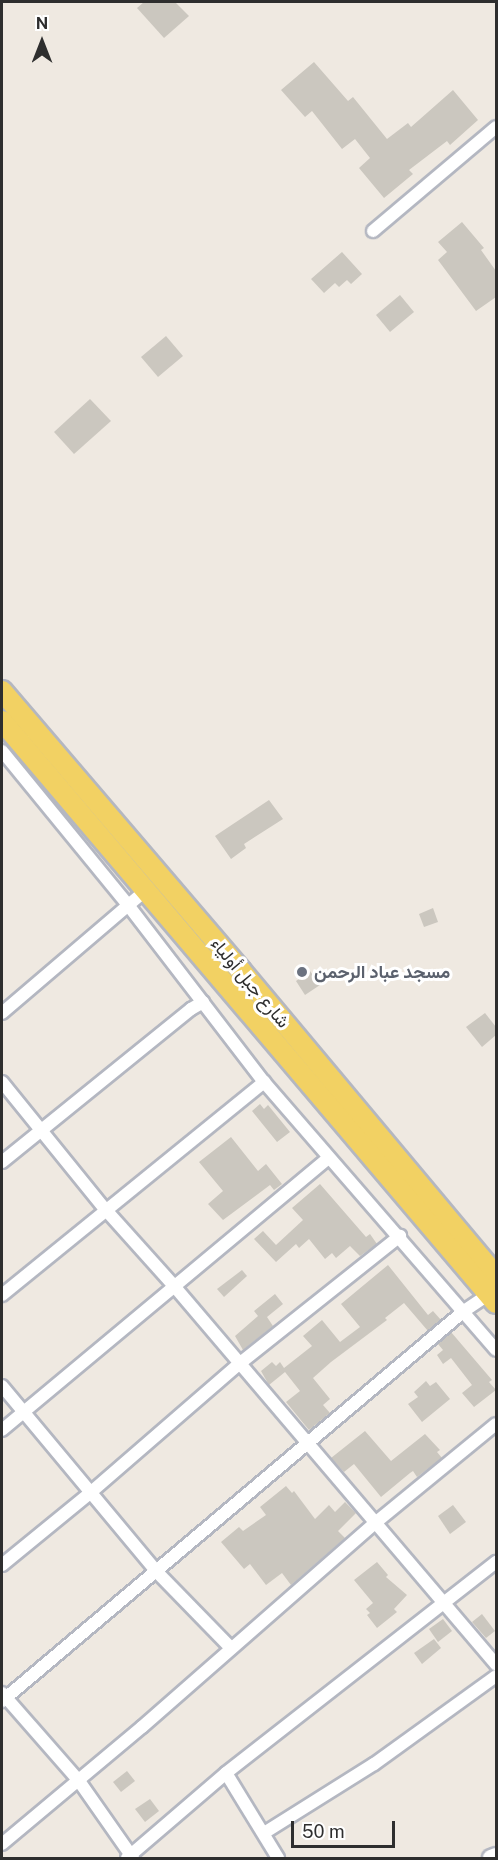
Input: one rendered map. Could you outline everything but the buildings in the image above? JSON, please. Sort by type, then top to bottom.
[{"type":"main road","name":"شارع جبل أولياء","points":[[2,691],[242,971],[494,1291]]},
{"type":"main road","name":"شارع جبل أولياء","points":[[2,721],[494,1291]]},
{"type":"street","points":[[373,231],[496,127]]},
{"type":"street","points":[[2,751],[128,904],[264,1082],[400,1236],[496,1350]]},
{"type":"street","points":[[2,1013],[147,890]]},
{"type":"street","points":[[2,1162],[203,1002]]},
{"type":"street","points":[[2,1082],[105,1209],[174,1286],[496,1664]]},
{"type":"street","points":[[2,1294],[264,1082]]},
{"type":"street","points":[[2,1430],[330,1158]]},
{"type":"street","points":[[2,1565],[90,1493],[239,1364],[400,1236]]},
{"type":"street","points":[[494,1291],[464,1311],[156,1572],[3,1697],[79,1781],[131,1858],[226,1773],[443,1601],[496,1562]]},
{"type":"street","points":[[2,1386],[156,1572],[231,1648]]},
{"type":"street","points":[[2,1844],[79,1781],[375,1522],[496,1424]]},
{"type":"street","points":[[264,1833],[374,1764],[496,1676]]},
{"type":"street","points":[[226,1773],[278,1858]]},
{"type":"street","points":[[491,1858],[496,1856]]},
{"type":"place","name":"مسجد عباد الرحمن","points":[[302,972]]}]
